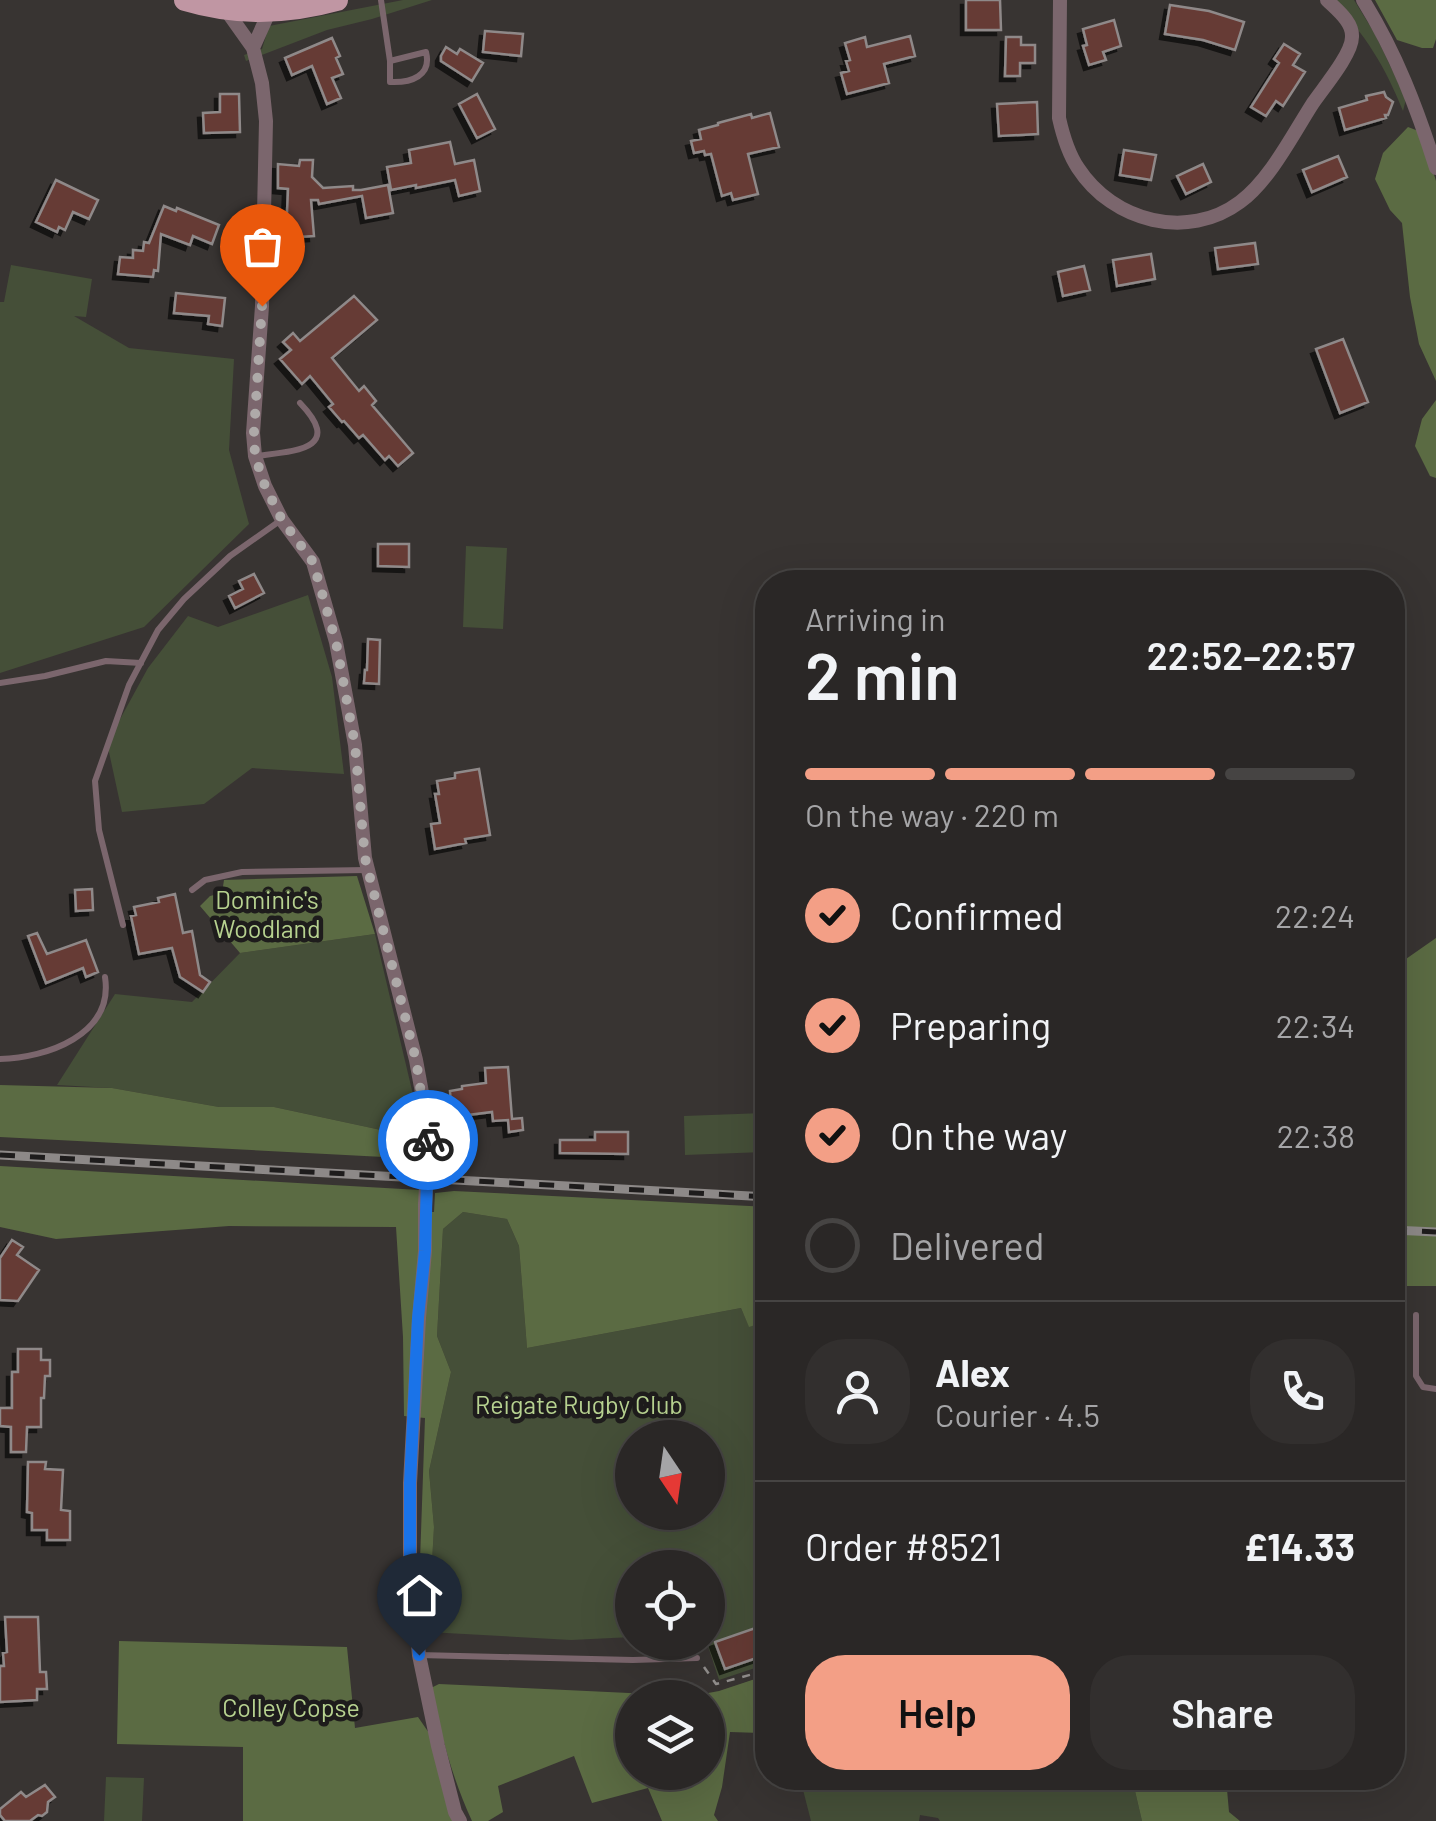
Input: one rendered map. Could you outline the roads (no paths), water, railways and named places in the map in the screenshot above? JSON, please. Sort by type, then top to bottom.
[{"type":"main road","points":[[186,0],[226,10],[295,8],[337,0]]},
{"type":"street","points":[[1060,0],[1059,118],[1076,165],[1116,205],[1155,222],[1178,224],[1200,222],[1221,214],[1252,192],[1350,48],[1353,33],[1349,23],[1327,0]]},
{"type":"street","points":[[1363,0],[1387,39],[1436,168]]},
{"type":"street","points":[[226,10],[254,48],[266,121],[255,456],[282,520],[313,562],[336,642],[355,745],[368,870],[416,1060],[429,1132],[410,1483],[410,1563],[419,1655],[438,1746],[460,1821]]},
{"type":"street","points":[[254,48],[270,10]]},
{"type":"lane","points":[[381,0],[390,82],[409,82],[422,74],[428,62],[426,52],[390,61]]},
{"type":"lane","points":[[255,456],[294,451],[311,444],[318,427],[300,403]]},
{"type":"lane","points":[[123,925],[99,830],[95,781],[128,684],[158,630],[184,599],[230,556],[282,520]]},
{"type":"lane","points":[[0,683],[106,661],[141,663]]},
{"type":"lane","points":[[192,890],[205,880],[242,872],[368,870]]},
{"type":"lane","points":[[0,1060],[32,1055],[75,1040],[93,1024],[104,1002],[105,977]]},
{"type":"lane","points":[[1416,1314],[1416,1376],[1423,1387],[1436,1389]]},
{"type":"lane","points":[[419,1655],[615,1660]]},
{"type":"railway","points":[[0,1155],[755,1196]]},
{"type":"railway","points":[[1405,1231],[1436,1232]]},
{"type":"park label","name":"Dominic's Woodland","points":[[267,914]]},
{"type":"park label","name":"Reigate Rugby Club","points":[[579,1404]]},
{"type":"park label","name":"Colley Copse","points":[[291,1707]]}]
